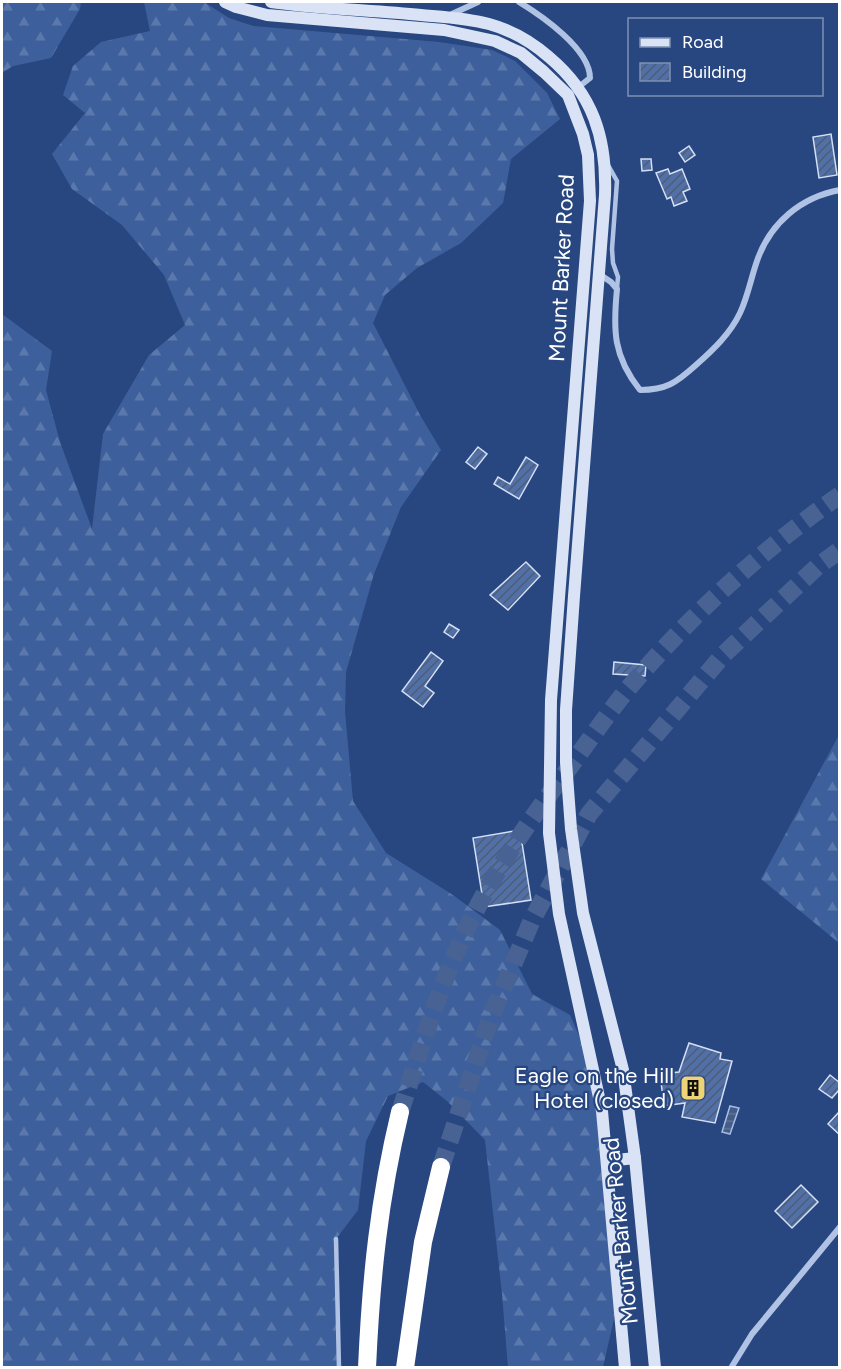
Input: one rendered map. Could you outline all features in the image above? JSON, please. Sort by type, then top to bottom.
[{"type":"highway","points":[[368,1368],[370,1290],[377,1228],[387,1168],[400,1112]]},
{"type":"highway","points":[[405,1368],[423,1242],[441,1167]]},
{"type":"main road","name":"Mount Barker Road","points":[[225,2],[236,8],[267,15],[444,30],[495,41],[521,53],[568,95],[583,134],[588,155],[590,201],[551,699],[549,811],[551,856],[559,914],[602,1111],[625,1368]]},
{"type":"main road","name":"Mount Barker Road","points":[[271,2],[446,17],[491,24],[539,48],[560,66],[579,87],[598,128],[605,160],[605,195],[566,710],[566,762],[569,810],[583,913],[623,1070],[635,1158],[655,1368]]},
{"type":"main road","points":[[549,811],[569,810]]},
{"type":"main road","points":[[608,1161],[635,1158]]},
{"type":"street","points":[[446,17],[478,2]]},
{"type":"street","points":[[519,2],[554,26],[584,59],[590,70],[590,78],[568,95]]},
{"type":"street","points":[[584,271],[599,273],[617,289],[614,316],[616,343],[632,380],[640,390],[658,390],[693,368],[716,347],[730,330],[746,297],[758,258],[780,221],[804,202],[826,192],[840,190]]},
{"type":"street","points":[[731,1368],[752,1335],[840,1227]]},
{"type":"lane","points":[[605,160],[617,181],[612,249],[613,263],[618,277],[617,289]]},
{"type":"lane","points":[[336,1239],[339,1368]]},
{"type":"green space","points":[[2,2],[81,2],[80,9],[51,58],[13,66],[2,73]]},
{"type":"green space","points":[[144,2],[204,2],[229,18],[253,26],[439,42],[492,50],[515,61],[547,93],[560,119],[511,159],[503,203],[461,243],[417,268],[385,295],[373,323],[420,415],[441,450],[401,507],[374,574],[346,672],[345,712],[353,801],[386,853],[453,895],[500,930],[532,994],[570,1015],[594,1070],[619,1297],[603,1367],[508,1367],[485,1140],[447,1101],[423,1082],[388,1096],[366,1141],[358,1210],[336,1239],[339,1367],[2,1367],[2,314],[52,351],[46,390],[60,442],[92,529],[103,434],[149,355],[185,325],[164,275],[122,225],[72,189],[52,154],[85,113],[63,95],[73,66],[101,42],[150,31]]},
{"type":"green space","points":[[839,735],[839,943],[761,879]]},
{"type":"shaded area","points":[[730,1106],[739,1108],[730,1134],[722,1132]]},
{"type":"building","points":[[831,134],[837,175],[819,178],[813,137]]},
{"type":"building","points":[[689,146],[695,155],[685,162],[679,153]]},
{"type":"building","points":[[641,159],[651,159],[652,170],[642,171]]},
{"type":"building","points":[[668,169],[670,174],[682,169],[690,189],[683,192],[687,201],[674,206],[671,197],[667,199],[656,173]]},
{"type":"building","points":[[478,447],[487,454],[475,469],[466,462]]},
{"type":"building","points":[[526,457],[538,465],[519,499],[494,484],[498,477],[510,484]]},
{"type":"building","points":[[526,562],[540,576],[508,610],[490,595]]},
{"type":"building","points":[[449,624],[459,630],[453,638],[444,632]]},
{"type":"building","points":[[431,652],[443,661],[425,686],[434,693],[423,707],[402,691]]},
{"type":"building","points":[[614,662],[646,665],[645,676],[613,674]]},
{"type":"building","points":[[520,830],[531,900],[484,907],[473,838]]},
{"type":"building","name":"Eagle on the Hill Hotel (closed)","points":[[689,1043],[721,1053],[720,1059],[732,1061],[715,1123],[682,1117],[685,1103],[664,1106],[660,1074],[679,1072]]},
{"type":"building","points":[[830,1075],[840,1083],[840,1089],[832,1098],[819,1089]]},
{"type":"building","points":[[840,1111],[840,1135],[828,1124]]},
{"type":"building","points":[[801,1185],[818,1202],[792,1228],[775,1211]]},
{"type":"tunnel","points":[[400,1112],[436,1004],[461,941],[484,895],[510,851],[539,809],[626,691],[675,637],[754,562],[810,516],[840,495]]},
{"type":"tunnel","points":[[441,1167],[490,1019],[532,920],[589,814],[723,655],[818,566],[840,550]]},
{"type":"place","name":"Eagle on the Hill Hotel (closed)","points":[[693,1088]]}]
